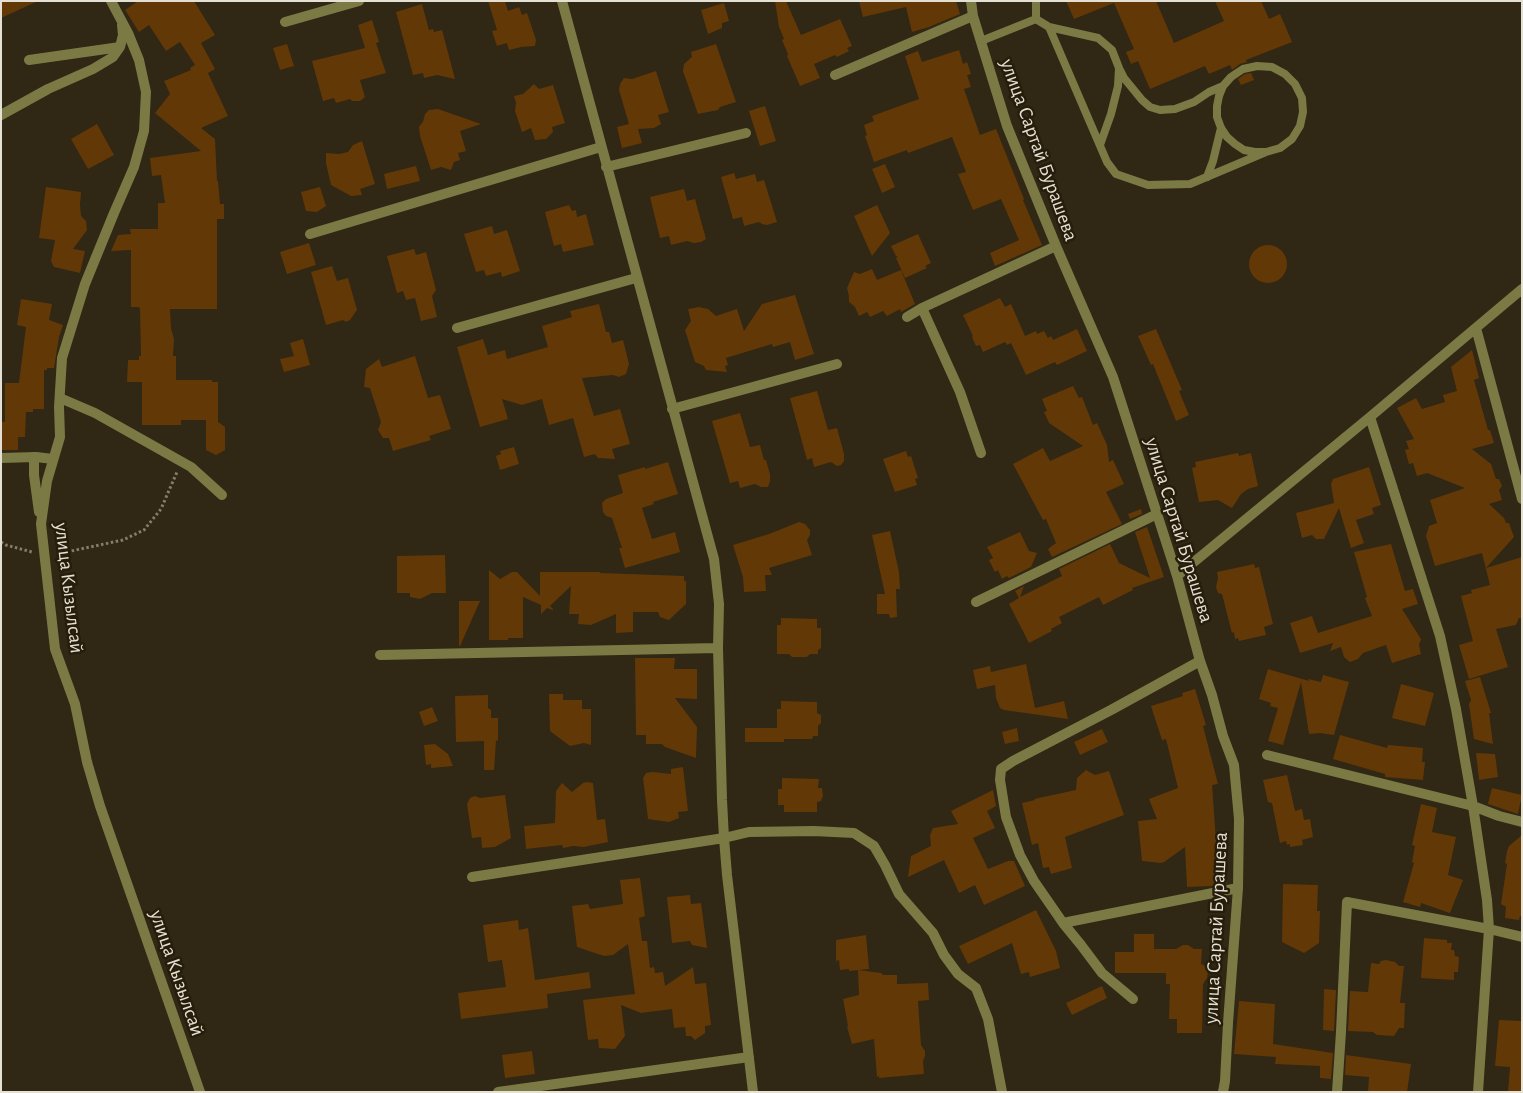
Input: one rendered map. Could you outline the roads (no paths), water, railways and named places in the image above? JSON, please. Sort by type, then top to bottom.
[{"type":"street","name":"улица Кызылсай","points":[[111,1],[139,60],[146,92],[144,131],[134,167],[85,284],[62,358],[60,437],[47,481],[41,522],[55,649],[75,704],[92,780],[100,806],[200,1092]]},
{"type":"street","points":[[285,22],[359,1]]},
{"type":"street","points":[[562,1],[714,560],[719,604],[718,648],[724,838],[753,1092]]},
{"type":"street","name":"улица Сартай Бурашева","points":[[971,1],[973,16],[1007,126],[1056,246],[1113,377],[1176,576],[1223,736],[1234,765],[1240,819],[1238,888],[1223,1092]]},
{"type":"street","points":[[835,75],[973,16]]},
{"type":"street","points":[[1,115],[113,57],[120,47],[123,35],[122,21]]},
{"type":"street","points":[[29,60],[120,47]]},
{"type":"street","points":[[606,167],[746,133]]},
{"type":"street","points":[[310,234],[601,146]]},
{"type":"street","points":[[907,316],[1056,246]]},
{"type":"street","points":[[457,328],[636,278]]},
{"type":"street","points":[[1176,576],[1522,289]]},
{"type":"street","points":[[922,308],[960,392],[981,453]]},
{"type":"street","points":[[1476,328],[1522,499]]},
{"type":"street","points":[[672,409],[837,364]]},
{"type":"street","points":[[60,398],[96,413],[181,462],[191,468],[222,495]]},
{"type":"street","points":[[1370,417],[1440,636],[1456,709],[1473,806],[1487,900],[1489,929],[1478,1092]]},
{"type":"street","points":[[1,458],[34,457],[53,459]]},
{"type":"street","points":[[34,457],[34,476],[41,522]]},
{"type":"street","points":[[976,602],[1157,514]]},
{"type":"street","points":[[380,655],[718,648]]},
{"type":"street","points":[[1133,999],[1102,973],[1063,923],[1034,881],[1020,855],[1006,817],[1000,780],[1001,769],[1012,761],[1112,710],[1200,661]]},
{"type":"street","points":[[1267,755],[1473,806],[1522,822]]},
{"type":"street","points":[[472,877],[724,838],[749,832],[814,831],[854,833],[874,846],[899,894],[933,933],[944,955],[958,974],[976,988],[988,1019],[1002,1092]]},
{"type":"street","points":[[1063,923],[1238,888]]},
{"type":"street","points":[[1337,1092],[1347,902],[1522,937]]},
{"type":"street","points":[[498,1092],[749,1057]]},
{"type":"lane","points":[[1036,1],[1036,19]]},
{"type":"lane","points":[[1036,19],[1049,27],[1098,38],[1112,50],[1124,78],[1150,107],[1160,110],[1174,109],[1194,102],[1209,92],[1223,86]]},
{"type":"lane","points":[[981,41],[1036,19]]},
{"type":"lane","points":[[1049,27],[1107,162],[1116,174],[1148,185],[1190,184],[1280,148],[1292,139],[1300,126],[1303,112],[1302,98],[1296,84],[1285,74],[1272,68],[1257,66],[1243,69],[1230,78],[1223,86],[1217,106],[1217,117],[1221,128],[1230,141],[1244,150],[1266,152]]},
{"type":"lane","points":[[1100,145],[1118,86],[1119,68]]},
{"type":"lane","points":[[1207,177],[1221,128]]}]
